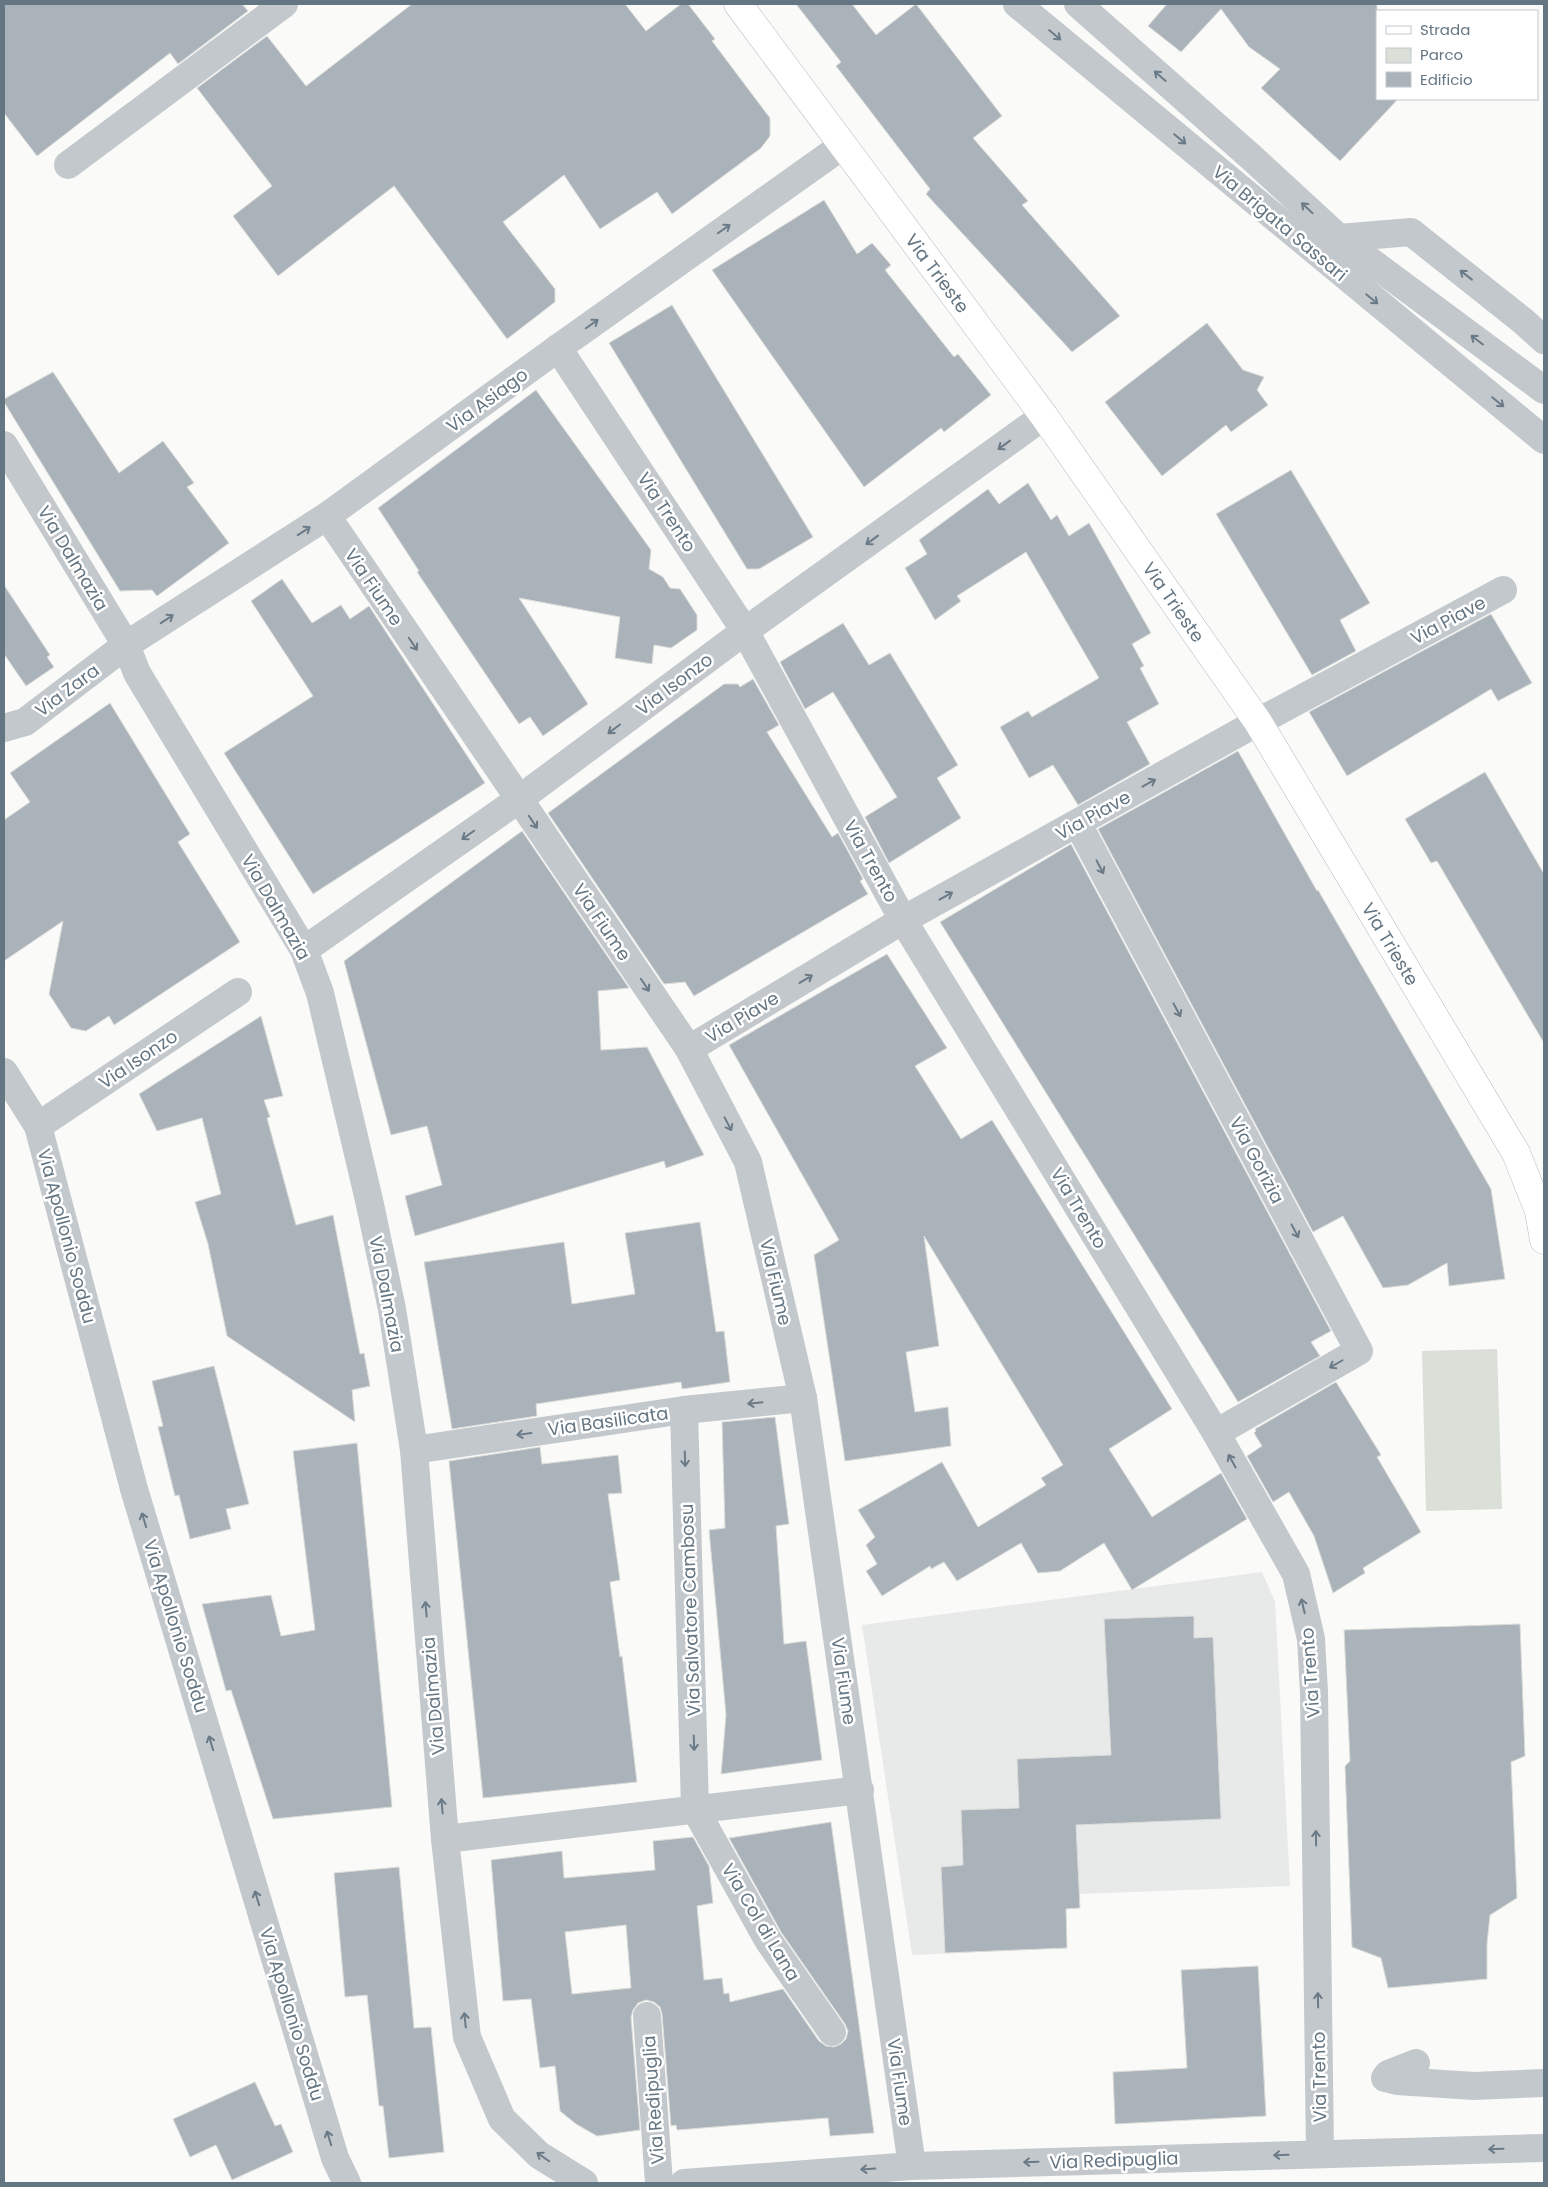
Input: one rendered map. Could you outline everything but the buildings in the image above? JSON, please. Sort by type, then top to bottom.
[{"type":"main road","name":"Via Trieste","points":[[738,4],[1044,416],[1258,722],[1516,1153],[1539,1212],[1544,1240]]},
{"type":"street","points":[[68,165],[284,4]]},
{"type":"street","name":"Via Brigata Sassari","points":[[1017,4],[1544,440]]},
{"type":"street","name":"Via Brigata Sassari","points":[[1078,4],[1252,157],[1339,238],[1544,390]]},
{"type":"street","name":"Via Asiago","points":[[126,645],[327,516],[558,348],[842,146]]},
{"type":"street","name":"Via Brigata Sassari","points":[[1339,238],[1411,232],[1524,320],[1544,340]]},
{"type":"street","name":"Via Trento","points":[[558,348],[745,631],[903,920],[1216,1433],[1296,1574],[1311,1639],[1314,1712],[1320,2154]]},
{"type":"street","name":"Via Isonzo","points":[[304,950],[518,800],[745,631],[1044,416]]},
{"type":"street","name":"Via Dalmazia","points":[[4,445],[126,645],[137,673],[304,950],[320,993],[369,1200],[392,1309],[414,1450],[444,1839],[467,2037],[502,2120],[539,2155],[584,2183]]},
{"type":"street","name":"Via Fiume","points":[[327,516],[518,800],[689,1049],[748,1162],[803,1398],[912,2166]]},
{"type":"street","name":"Via Piave","points":[[689,1049],[903,920],[1258,722],[1503,590]]},
{"type":"street","name":"Via Zara","points":[[4,728],[25,722],[126,645]]},
{"type":"street","name":"Via Gorizia","points":[[1078,824],[1359,1351],[1216,1433]]},
{"type":"street","name":"Via Isonzo","points":[[38,1126],[238,992]]},
{"type":"street","name":"Via Apollonio Soddu","points":[[4,1072],[38,1126],[134,1490],[335,2158],[347,2183]]},
{"type":"street","name":"Via Basilicata","points":[[414,1450],[684,1410],[803,1398]]},
{"type":"street","name":"Via Salvatore Cambosu","points":[[684,1410],[695,1810]]},
{"type":"street","points":[[444,1839],[860,1790]]},
{"type":"street","name":"Via Col di Lana","points":[[695,1810],[768,1940],[832,2032]]},
{"type":"street","name":"Via Redipuglia","points":[[647,2016],[659,2183]]},
{"type":"street","points":[[1416,2062],[1388,2074],[1386,2078],[1397,2081],[1474,2086],[1544,2083]]},
{"type":"street","name":"Via Redipuglia","points":[[684,2183],[912,2166],[1544,2148]]},
{"type":"shaded area","points":[[1262,1572],[1275,1602],[1290,1886],[1080,1894],[1066,1909],[1067,1948],[912,1955],[862,1625]]},
{"type":"green space","points":[[1497,1349],[1502,1509],[1426,1511],[1422,1351]]}]
